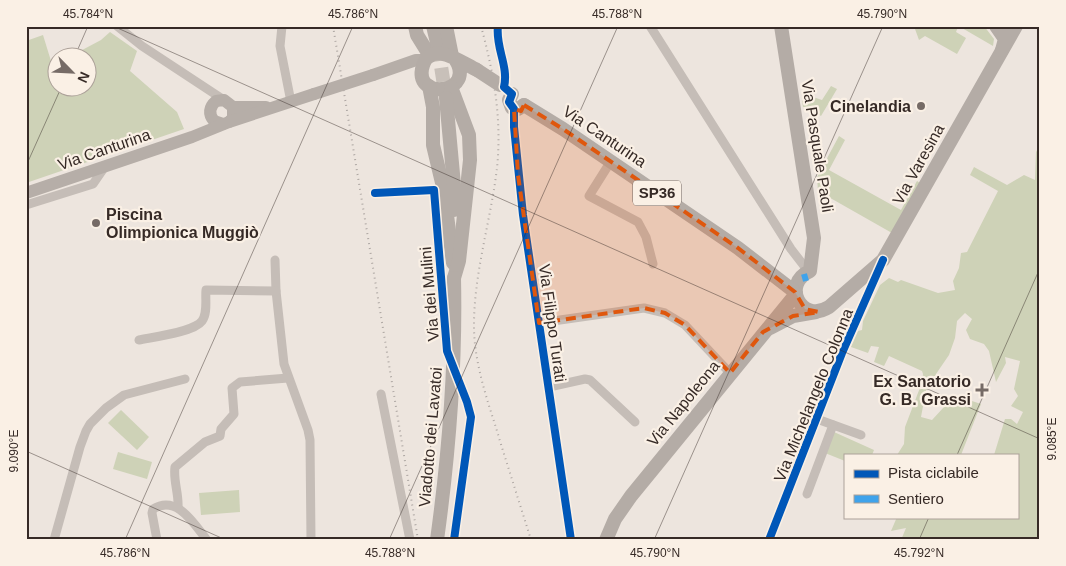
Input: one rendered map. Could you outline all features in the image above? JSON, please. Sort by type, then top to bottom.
[{"type":"main road","points":[[415,26],[417,35],[431,54]]},
{"type":"main road","points":[[433,26],[431,54],[422,68],[433,107],[433,145],[444,191],[454,278]]},
{"type":"main road","points":[[446,26],[454,58],[460,68],[452,88],[454,278]]},
{"type":"main road","points":[[996,26],[1005,38],[1000,53]]},
{"type":"main road","name":"Via Varesina","points":[[819,312],[833,304],[883,260],[1016,26]]},
{"type":"main road","name":"Via Pasquale Paoli","points":[[783,31],[814,238],[809,271]]},
{"type":"main road","points":[[431,54],[441,52],[454,58],[477,70],[505,89]]},
{"type":"main road","name":"Via Canturina","points":[[26,193],[104,168],[192,136],[221,122],[275,108],[404,65],[431,54]]},
{"type":"main road","points":[[404,65],[440,90],[452,88],[469,72],[477,70]]},
{"type":"main road","points":[[452,88],[469,135],[470,160],[459,261],[454,278]]},
{"type":"main road","name":"Via Canturina","points":[[505,89],[523,95],[525,99],[519,107],[555,123],[611,161],[794,288],[800,304],[805,309],[819,312]]},
{"type":"main road","points":[[223,104],[234,113],[233,118],[221,122],[210,112],[223,104]]},
{"type":"main road","name":"Via Canturina","points":[[223,104],[275,108]]},
{"type":"main road","name":"Via Napoleona","points":[[606,540],[615,520],[631,496],[763,332],[801,276],[809,271]]},
{"type":"main road","name":"Viadotto dei Lavatoi","points":[[437,540],[448,446],[454,367],[454,278]]},
{"type":"main road","name":"Via Napoleona","points":[[763,332],[793,316],[819,312]]},
{"type":"main road","name":"Via Napoleona","points":[[613,540],[631,496]]},
{"type":"street","points":[[116,26],[142,46],[201,84],[223,104]]},
{"type":"street","points":[[282,26],[280,46],[291,102]]},
{"type":"street","points":[[498,26],[499,44],[504,66],[505,89]]},
{"type":"street","points":[[650,26],[792,249],[809,271]]},
{"type":"street","name":"Via Filippo Turati","points":[[519,107],[514,127],[518,175],[571,540]]},
{"type":"street","points":[[611,161],[589,196],[638,222],[646,237],[653,264]]},
{"type":"street","points":[[26,205],[93,184],[104,168]]},
{"type":"street","name":"Via dei Mulini","points":[[375,193],[434,190],[447,351],[471,417],[454,540]]},
{"type":"street","points":[[792,249],[797,251],[803,250],[809,246],[814,238]]},
{"type":"street","points":[[275,260],[276,291],[284,364],[310,440],[311,540]]},
{"type":"street","name":"Via Michelangelo Colonna","points":[[770,540],[842,354],[883,260]]},
{"type":"street","points":[[139,340],[193,328],[203,320],[206,310],[206,290],[276,291]]},
{"type":"street","points":[[539,323],[644,308],[665,313],[685,325],[730,373]]},
{"type":"street","points":[[178,507],[175,467],[205,442],[220,436],[221,429],[234,414],[232,388],[234,385],[240,382],[288,378]]},
{"type":"street","points":[[54,540],[80,447],[90,424],[106,408],[124,395],[184,379]]},
{"type":"street","points":[[549,387],[585,379],[590,380],[635,422]]},
{"type":"street","points":[[381,394],[410,540]]},
{"type":"street","points":[[817,419],[861,435]]},
{"type":"street","points":[[807,494],[814,462],[833,425]]},
{"type":"street","points":[[157,540],[153,509],[173,506],[178,507],[208,540]]},
{"type":"highlighted area","points":[[524,105],[563,129],[738,248],[795,292],[805,309],[819,312],[793,316],[763,332],[730,373],[685,325],[665,313],[644,308],[539,323],[518,175],[514,109],[521,111]]},
{"type":"green space","points":[[930,26],[958,27],[956,32],[966,38],[957,54],[925,36],[919,40],[915,29],[928,29]]},
{"type":"green space","points":[[963,26],[984,26],[994,39],[993,46],[962,28]]},
{"type":"green space","points":[[110,32],[137,51],[130,71],[177,112],[184,129],[26,183],[26,41],[43,35],[48,51],[48,98],[98,98],[98,48],[86,48],[101,40]]},
{"type":"green space","points":[[831,86],[837,89],[821,116],[808,107],[803,107],[802,101],[806,100],[806,97],[822,100]]},
{"type":"green space","points":[[839,136],[845,140],[829,170],[901,210],[917,181],[920,183],[892,233],[818,191],[817,177]]},
{"type":"green space","points":[[1040,145],[1040,540],[901,540],[906,528],[891,531],[897,518],[1018,518],[1018,454],[994,454],[1005,419],[1011,419],[1017,424],[1023,412],[1011,406],[1018,396],[1014,389],[1020,361],[1005,357],[1006,363],[996,382],[989,351],[984,344],[970,339],[966,330],[972,319],[965,313],[957,321],[955,338],[949,355],[936,374],[934,387],[926,390],[921,417],[932,420],[944,407],[966,399],[981,404],[961,454],[898,454],[904,444],[905,427],[921,385],[922,371],[889,356],[884,366],[874,362],[879,347],[871,346],[868,353],[851,347],[858,331],[862,330],[863,321],[880,285],[889,278],[898,282],[901,280],[938,293],[955,290],[953,281],[959,268],[961,253],[967,252],[998,191],[970,175],[974,167],[1007,185],[1024,175],[1035,180],[1036,152]]},
{"type":"green space","points":[[121,410],[149,437],[137,450],[108,423]]},
{"type":"green space","points":[[834,432],[874,450],[872,454],[844,454],[844,461],[825,453]]},
{"type":"green space","points":[[118,452],[152,462],[147,479],[113,469]]},
{"type":"green space","points":[[239,490],[240,512],[201,515],[199,493]]},
{"type":"tunnel","points":[[438,47],[446,98]]},
{"type":"railway","points":[[333,26],[418,540]]},
{"type":"railway","points":[[481,26],[496,97],[498,150],[494,187],[477,282],[474,335],[485,391],[531,540]]},
{"type":"marked path","points":[[804,274],[806,281]]},
{"type":"cycle path","points":[[498,26],[498,41],[505,72],[504,87],[512,94],[509,102],[514,109],[514,127],[523,215],[571,540]]},
{"type":"cycle path","points":[[375,193],[434,190],[447,351],[471,417],[454,540]]},
{"type":"cycle path","points":[[769,540],[842,353],[883,260]]},
{"type":"place","name":"Cinelandia","points":[[921,106]]},
{"type":"place","name":"Piscina Olimpionica Muggiò","points":[[96,223]]},
{"type":"place","name":"Ex Sanatorio G. B. Grassi","points":[[982,390]]}]
